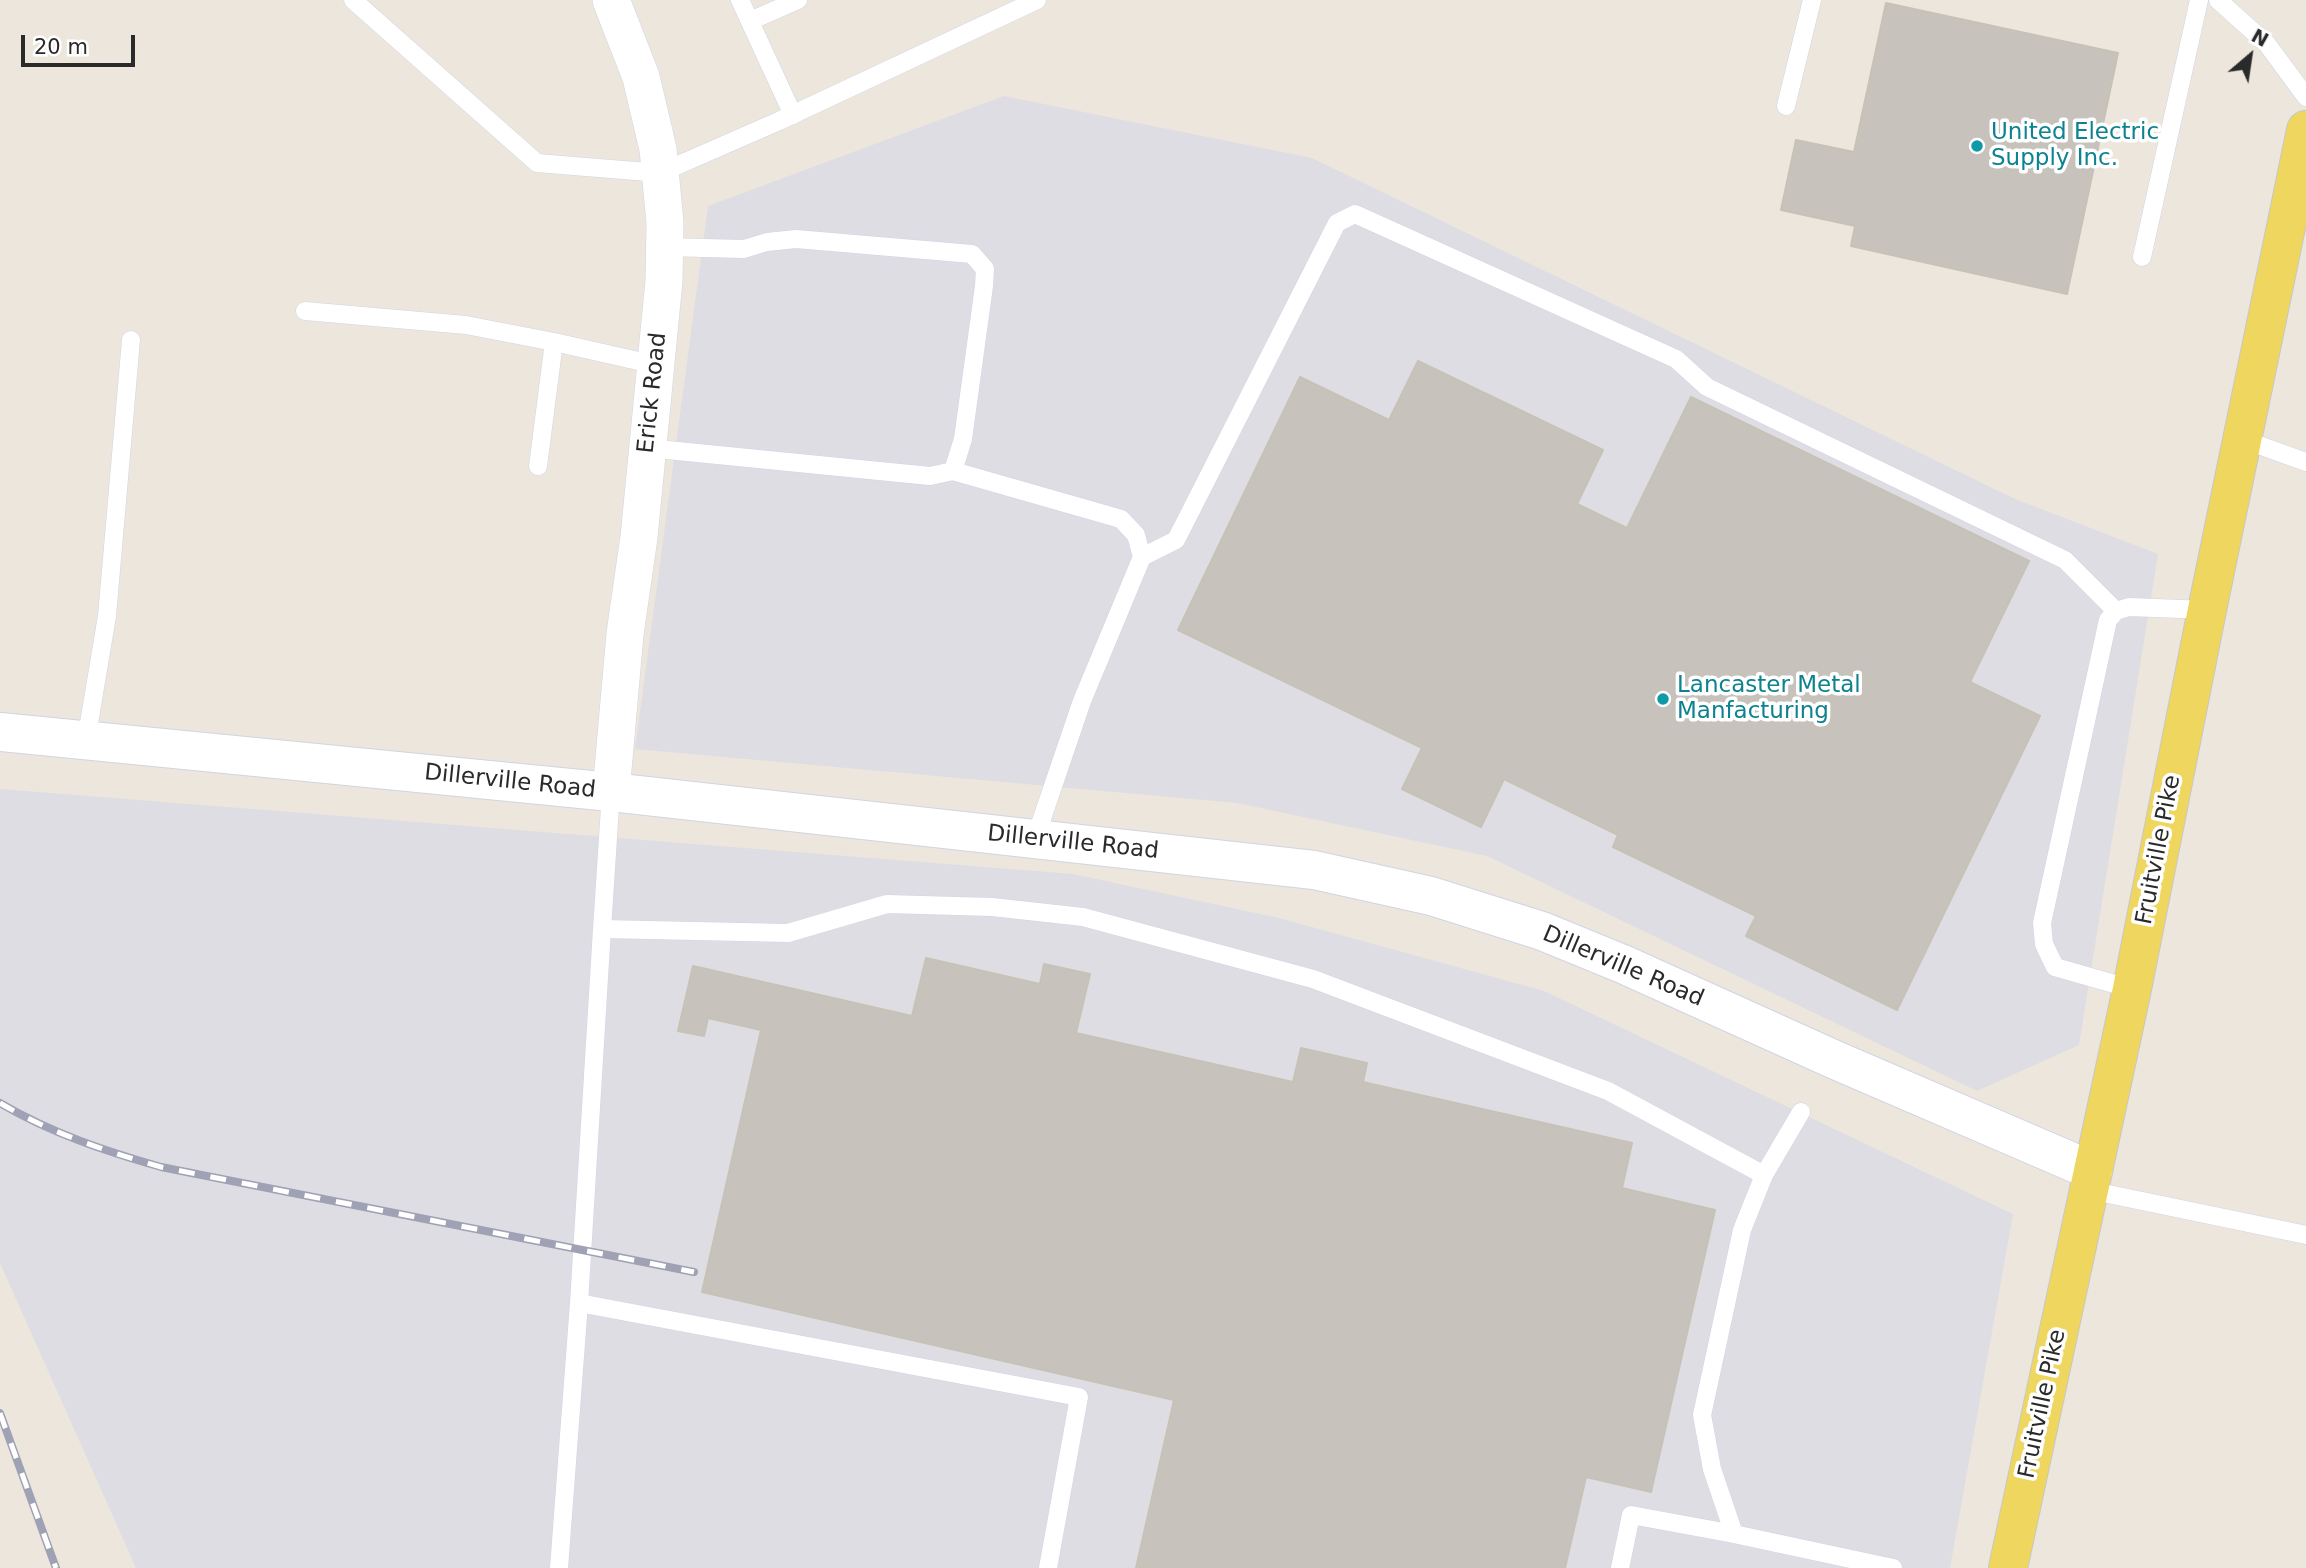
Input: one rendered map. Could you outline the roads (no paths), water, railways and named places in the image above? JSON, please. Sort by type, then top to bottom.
[{"type":"main road","name":"Fruitville Pike","points":[[2008,1568],[2132,989],[2306,130]]},
{"type":"main road","name":"Dillerville Road","points":[[0,732],[611,792],[1314,870],[1432,896],[1542,931],[1833,1059],[2091,1180]]},
{"type":"street","name":"Erick Road","points":[[611,0],[641,77],[657,149],[665,223],[664,281],[639,537],[625,634],[611,792]]},
{"type":"lane","points":[[353,0],[537,163],[660,173],[793,114],[998,8],[1037,0]]},
{"type":"lane","points":[[740,0],[793,114]]},
{"type":"lane","points":[[750,21],[798,0]]},
{"type":"lane","points":[[1786,106],[1812,0]]},
{"type":"lane","points":[[2142,257],[2199,0]]},
{"type":"lane","points":[[2218,0],[2267,44],[2306,97]]},
{"type":"lane","points":[[1142,557],[1176,540],[1337,223],[1355,214],[1676,359],[1707,387],[2065,560],[2116,611]]},
{"type":"lane","points":[[664,247],[744,249],[767,242],[796,239],[972,254],[985,269],[984,286],[963,439],[953,471]]},
{"type":"lane","points":[[304,311],[466,325],[656,365]]},
{"type":"lane","points":[[86,741],[107,616],[131,340]]},
{"type":"lane","points":[[538,466],[554,342]]},
{"type":"lane","points":[[2242,439],[2306,462]]},
{"type":"lane","points":[[648,448],[930,476],[953,471],[1121,519],[1136,535],[1142,557],[1082,701],[1035,839]]},
{"type":"lane","points":[[2132,989],[2056,967],[2044,944],[2042,923],[2108,620],[2116,611],[2129,607],[2207,610]]},
{"type":"lane","points":[[559,1568],[579,1303],[611,792]]},
{"type":"lane","points":[[602,929],[788,933],[887,904],[992,907],[1083,917],[1301,975],[1339,989],[1608,1091],[1764,1175]]},
{"type":"lane","points":[[1734,1534],[1712,1469],[1702,1415],[1742,1230],[1764,1175],[1801,1112]]},
{"type":"lane","points":[[2091,1180],[2306,1235]]},
{"type":"lane","points":[[579,1303],[1079,1397],[1048,1568]]},
{"type":"lane","points":[[1620,1568],[1631,1514],[1893,1568]]},
{"type":"railway","points":[[0,1103],[79,1140],[161,1167],[694,1272]]},
{"type":"railway","points":[[0,1413],[56,1568]]},
{"type":"place","name":"United Electric Supply Inc.","points":[[1977,146]]},
{"type":"place","name":"Lancaster Metal Manfacturing","points":[[1663,699]]}]
